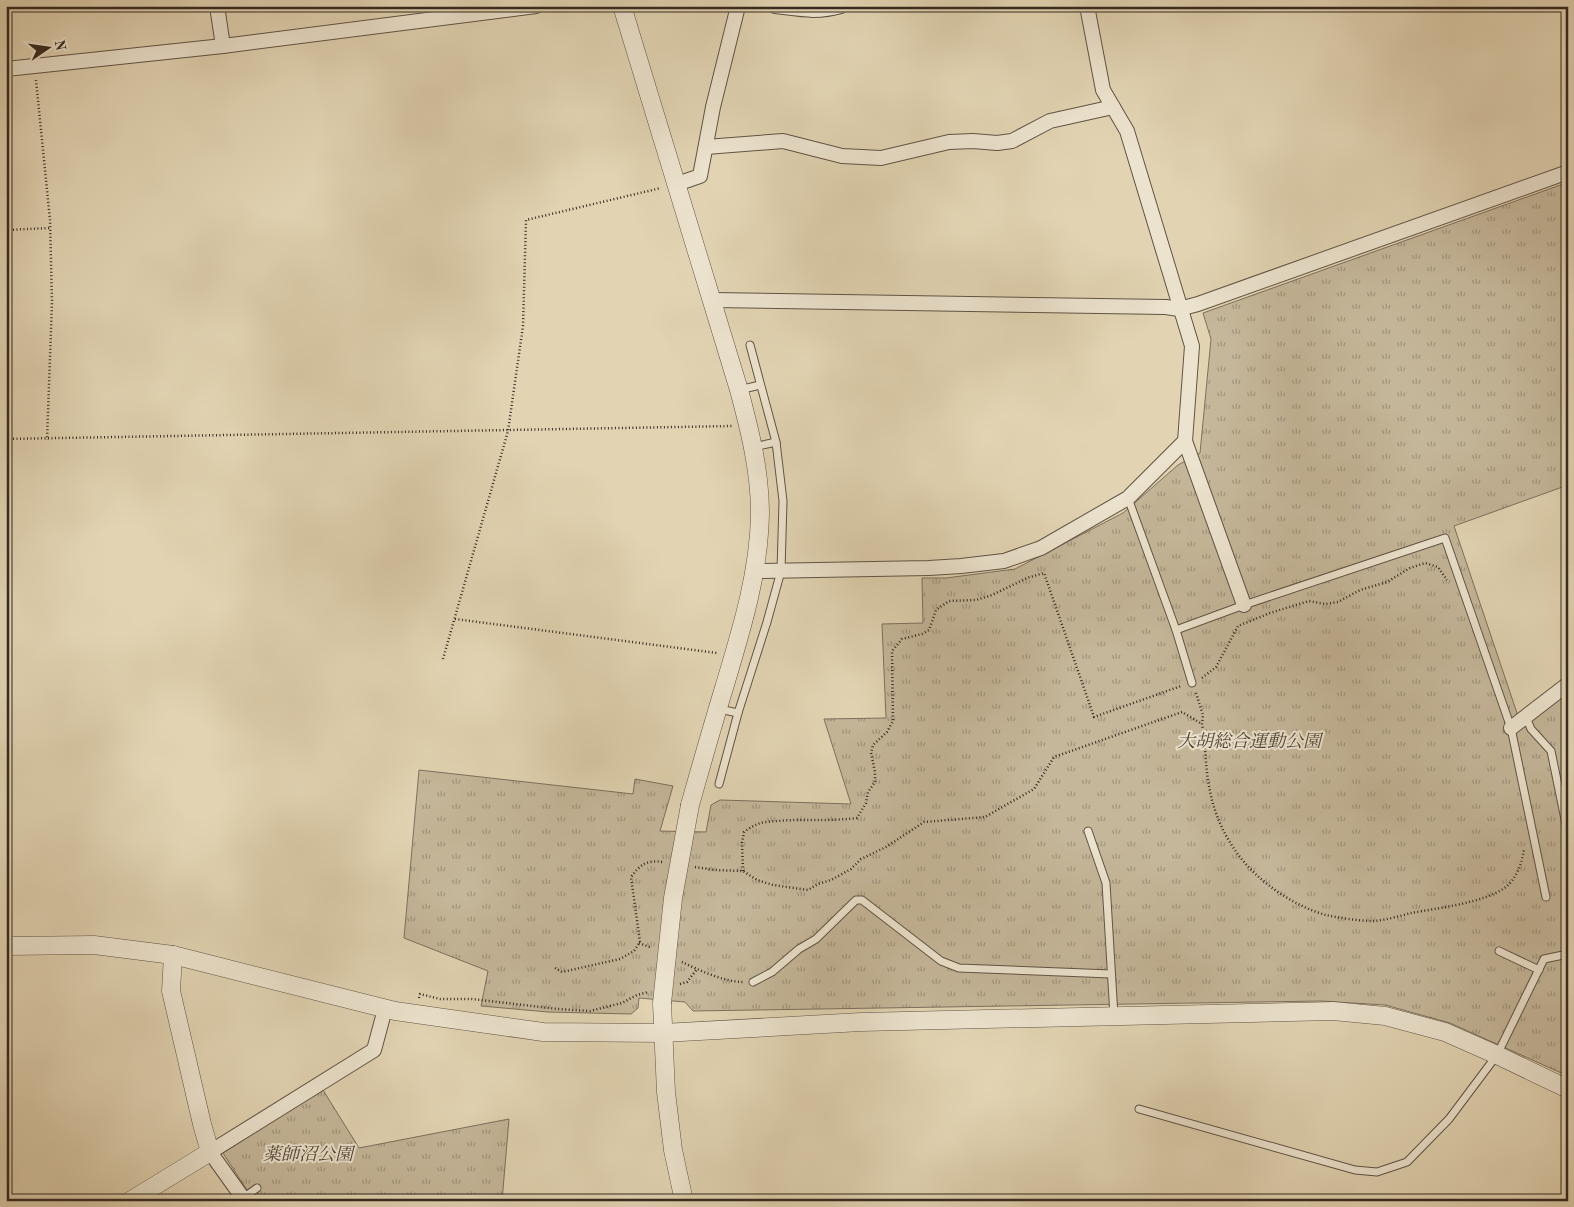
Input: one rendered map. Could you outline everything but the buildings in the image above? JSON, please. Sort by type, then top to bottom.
[{"type":"street","points":[[217,6],[223,46]]},
{"type":"street","points":[[6,69],[223,46],[536,6]]},
{"type":"street","points":[[622,6],[749,426],[754,447],[760,513],[754,570],[745,615],[690,805],[658,997],[672,1150],[684,1201]]},
{"type":"street","points":[[677,184],[700,176],[715,98],[738,6]]},
{"type":"street","points":[[775,6],[824,11],[841,6]]},
{"type":"street","points":[[1087,6],[1104,90],[1127,130],[1179,309],[1192,346],[1185,441],[1244,605]]},
{"type":"street","points":[[706,147],[783,141],[842,156],[881,158],[949,142],[997,143],[1012,141],[1050,121],[1113,107]]},
{"type":"street","points":[[711,300],[1157,307],[1179,309],[1198,304],[1568,172]]},
{"type":"street","points":[[754,570],[929,568],[1004,560],[1041,548],[1128,498],[1185,441]]},
{"type":"street","points":[[1511,728],[1568,684]]},
{"type":"street","points":[[6,946],[94,945],[173,955],[395,1012],[543,1032],[662,1033],[861,1022],[1333,1011],[1385,1016],[1445,1032],[1568,1089]]},
{"type":"street","points":[[173,955],[171,992],[210,1152],[244,1199]]},
{"type":"street","points":[[130,1201],[374,1050],[385,1009]]},
{"type":"lane","points":[[719,784],[738,713],[781,571],[783,501],[776,442],[750,345]]},
{"type":"lane","points":[[739,390],[760,385]]},
{"type":"lane","points":[[754,447],[776,442]]},
{"type":"lane","points":[[1128,498],[1176,630],[1192,682]]},
{"type":"lane","points":[[1176,630],[1244,605],[1444,538],[1511,728],[1546,897]]},
{"type":"lane","points":[[718,708],[738,713]]},
{"type":"lane","points":[[1526,717],[1530,729],[1551,751],[1568,834]]},
{"type":"lane","points":[[1088,831],[1106,883],[1114,1016]]},
{"type":"lane","points":[[753,982],[772,972],[799,949],[816,939],[856,900],[862,900],[941,961],[959,968],[1111,974]]},
{"type":"lane","points":[[1499,951],[1539,970]]},
{"type":"lane","points":[[1139,1109],[1355,1170],[1377,1172],[1407,1162],[1449,1119],[1497,1055],[1544,959],[1568,954]]},
{"type":"lane","points":[[244,1199],[257,1188]]},
{"type":"path","points":[[35,67],[50,228],[52,302],[47,440]]},
{"type":"path","points":[[444,659],[508,431],[523,326],[526,220],[677,184]]},
{"type":"path","points":[[6,230],[50,228]]},
{"type":"path","points":[[6,440],[749,426]]},
{"type":"path","points":[[743,871],[742,843],[744,832],[752,826],[765,822],[857,818],[866,803],[868,792],[875,782],[871,753],[873,745],[887,732],[892,721],[892,651],[902,639],[922,634],[929,630],[936,610],[949,601],[976,600],[992,596],[1027,578],[1044,573],[1094,717],[1200,679],[1216,667],[1238,626],[1270,613],[1309,601],[1325,604],[1338,602],[1360,590],[1387,582],[1410,568],[1425,562],[1438,567],[1448,581]]},
{"type":"path","points":[[454,619],[734,655]]},
{"type":"path","points":[[1192,682],[1203,715],[1202,724],[1210,792],[1220,826],[1237,854],[1252,871],[1274,890],[1299,904],[1325,915],[1375,921],[1488,896],[1506,886],[1517,872],[1523,859],[1526,841]]},
{"type":"path","points":[[688,866],[715,870],[743,871],[758,880],[773,885],[808,890],[851,869],[861,859],[886,847],[924,822],[984,817],[1034,789],[1054,757],[1182,712],[1202,724]]},
{"type":"path","points":[[555,968],[562,972],[620,959],[634,950],[639,943],[631,877],[640,866],[651,861],[670,863]]},
{"type":"path","points":[[639,943],[656,950]]},
{"type":"path","points":[[680,961],[735,982],[753,982]]},
{"type":"path","points":[[679,984],[687,982],[697,969]]},
{"type":"path","points":[[417,1002],[420,994],[440,999],[472,999],[590,1011],[622,1003],[637,995],[658,997]]},
{"type":"green space","name":"大胡総合運動公園","points":[[1566,183],[1568,187],[1568,485],[1454,526],[1522,728],[1568,692],[1568,1076],[1450,1023],[1385,1005],[1321,1001],[693,1011],[685,1002],[639,998],[638,1008],[631,1014],[548,1012],[481,1006],[488,971],[404,938],[419,770],[633,794],[635,779],[673,786],[660,831],[706,832],[711,805],[720,800],[851,804],[824,719],[886,718],[882,624],[923,623],[922,578],[946,578],[1015,569],[1123,513],[1178,465],[1200,453],[1211,339],[1203,313]]},
{"type":"green space","name":"薬師沼公園","points":[[323,1090],[359,1148],[509,1119],[502,1201],[254,1201],[223,1153]]}]
